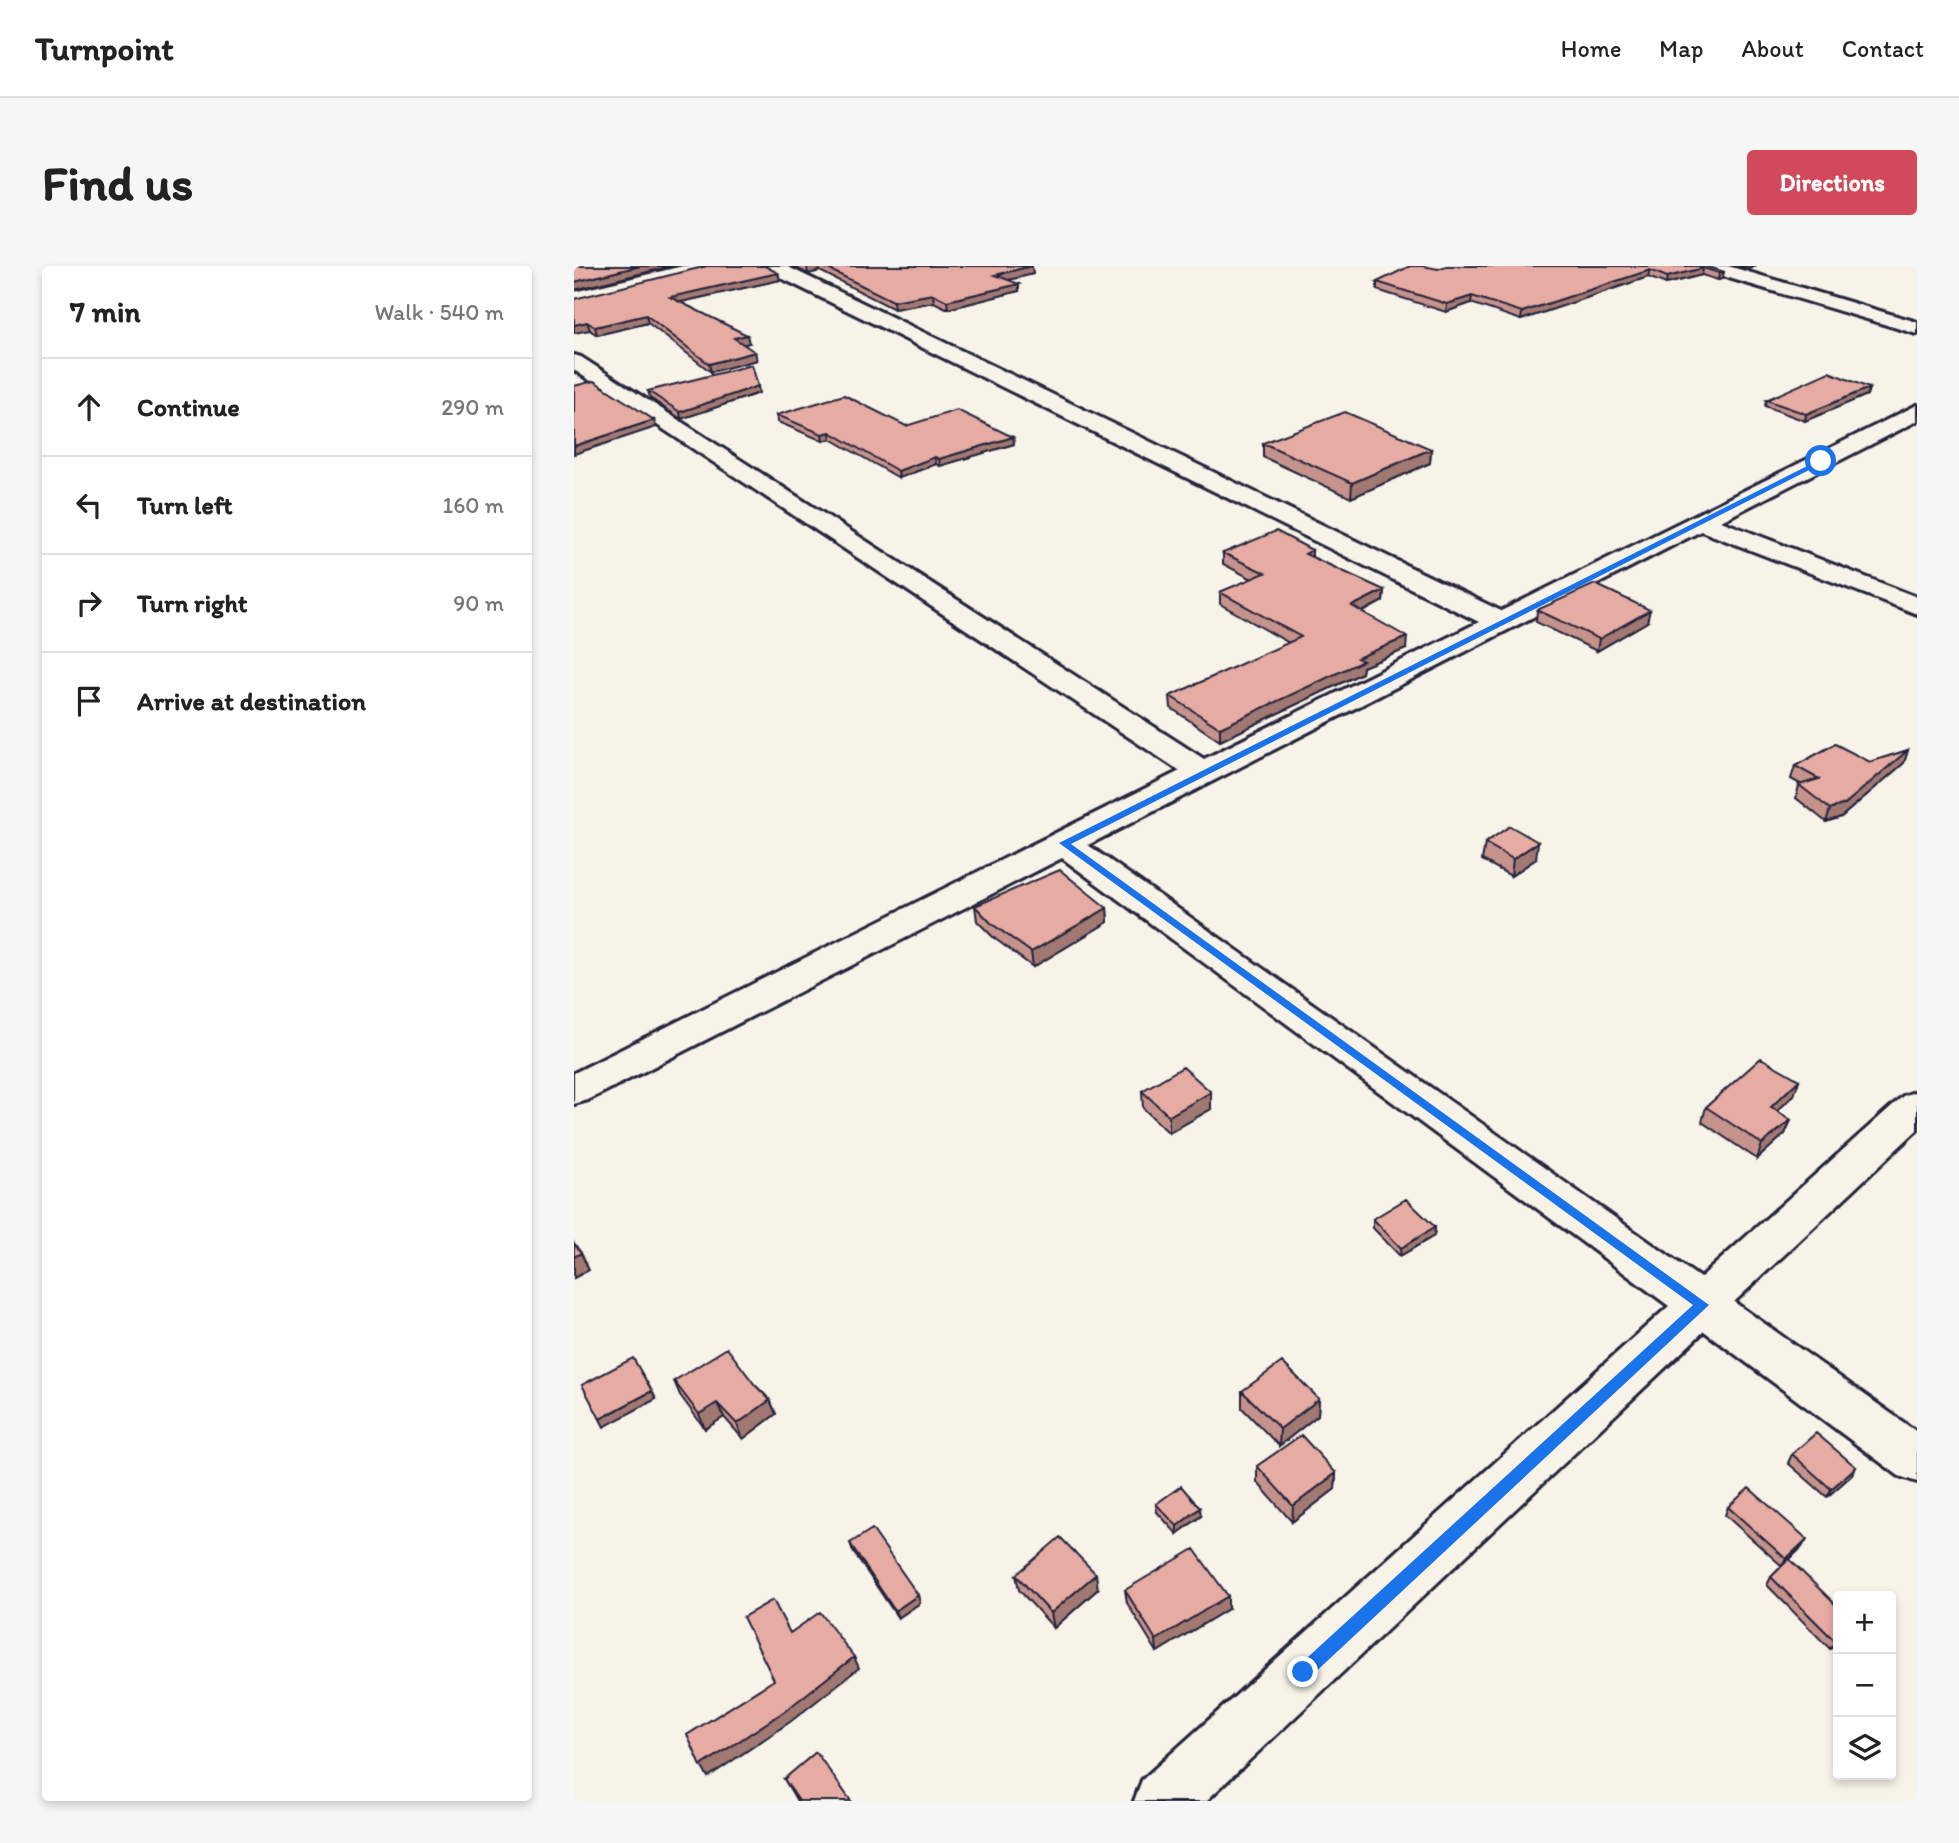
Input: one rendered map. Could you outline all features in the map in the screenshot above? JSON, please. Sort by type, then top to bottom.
[{"type":"street","points":[[574,299],[706,266]]},
{"type":"street","points":[[771,266],[1502,622]]},
{"type":"street","points":[[1708,266],[1917,328]]},
{"type":"street","points":[[574,361],[1203,772]]},
{"type":"street","points":[[574,1090],[1917,412]]},
{"type":"street","points":[[1700,522],[1917,606]]},
{"type":"street","points":[[1064,843],[1917,1460]]},
{"type":"street","points":[[1163,1801],[1917,1106]]},
{"type":"building","points":[[574,266],[640,266],[574,282]]},
{"type":"building","points":[[707,266],[765,266],[778,273],[670,297],[747,335],[734,338],[755,352],[709,364],[646,315],[595,327],[587,322],[574,325],[574,299]]},
{"type":"building","points":[[822,266],[1032,266],[995,275],[1019,284],[947,301],[933,294],[893,301]]},
{"type":"building","points":[[1410,266],[1438,269],[1446,266],[1705,266],[1724,272],[1703,268],[1667,277],[1650,270],[1522,312],[1472,296],[1447,304],[1377,282]]},
{"type":"building","points":[[752,365],[758,386],[680,412],[648,391]]},
{"type":"building","points":[[1829,372],[1869,388],[1806,414],[1766,400]]},
{"type":"building","points":[[594,381],[654,420],[574,446],[574,386]]},
{"type":"building","points":[[844,395],[906,426],[957,410],[1013,437],[939,459],[935,457],[898,471],[830,432],[822,434],[777,415]]},
{"type":"building","points":[[1345,412],[1431,449],[1352,483],[1263,443]]},
{"type":"building","points":[[1276,531],[1312,550],[1305,554],[1384,590],[1352,606],[1407,637],[1357,658],[1363,661],[1220,728],[1170,696],[1301,637],[1220,592],[1265,573],[1223,553]]},
{"type":"building","points":[[1595,584],[1650,610],[1599,639],[1537,610]]},
{"type":"building","points":[[1835,744],[1870,762],[1908,750],[1845,804],[1830,809],[1799,785],[1819,779],[1795,766]]},
{"type":"building","points":[[1510,826],[1538,842],[1513,859],[1485,843]]},
{"type":"building","points":[[1060,870],[1107,908],[1031,952],[992,924],[975,906]]},
{"type":"building","points":[[1761,1058],[1799,1080],[1771,1107],[1791,1120],[1762,1144],[1706,1107]]},
{"type":"building","points":[[1183,1067],[1211,1092],[1169,1116],[1142,1091]]},
{"type":"building","points":[[1406,1199],[1435,1227],[1401,1248],[1373,1219]]},
{"type":"building","points":[[574,1243],[581,1253],[574,1257]]},
{"type":"building","points":[[727,1348],[770,1400],[737,1424],[717,1403],[699,1414],[674,1381]]},
{"type":"building","points":[[633,1358],[652,1391],[600,1419],[582,1385]]},
{"type":"building","points":[[1282,1362],[1319,1399],[1280,1429],[1242,1391]]},
{"type":"building","points":[[1816,1433],[1856,1467],[1831,1489],[1792,1454]]},
{"type":"building","points":[[1301,1435],[1336,1473],[1293,1506],[1257,1466]]},
{"type":"building","points":[[1181,1486],[1200,1508],[1177,1526],[1156,1504]]},
{"type":"building","points":[[1749,1488],[1807,1539],[1786,1559],[1728,1507]]},
{"type":"building","points":[[872,1529],[918,1595],[895,1611],[850,1543]]},
{"type":"building","points":[[1060,1537],[1096,1574],[1051,1613],[1016,1575]]},
{"type":"building","points":[[1194,1549],[1228,1596],[1156,1640],[1125,1590]]},
{"type":"building","points":[[1789,1559],[1833,1602],[1833,1639],[1771,1577]]},
{"type":"building","points":[[773,1600],[790,1633],[820,1612],[854,1657],[785,1711],[701,1766],[687,1735],[774,1680],[743,1617]]},
{"type":"building","points":[[816,1752],[851,1801],[799,1801],[784,1779]]},
{"type":"route","points":[[1303,1672],[1702,1305],[1064,843],[1821,461]]}]
